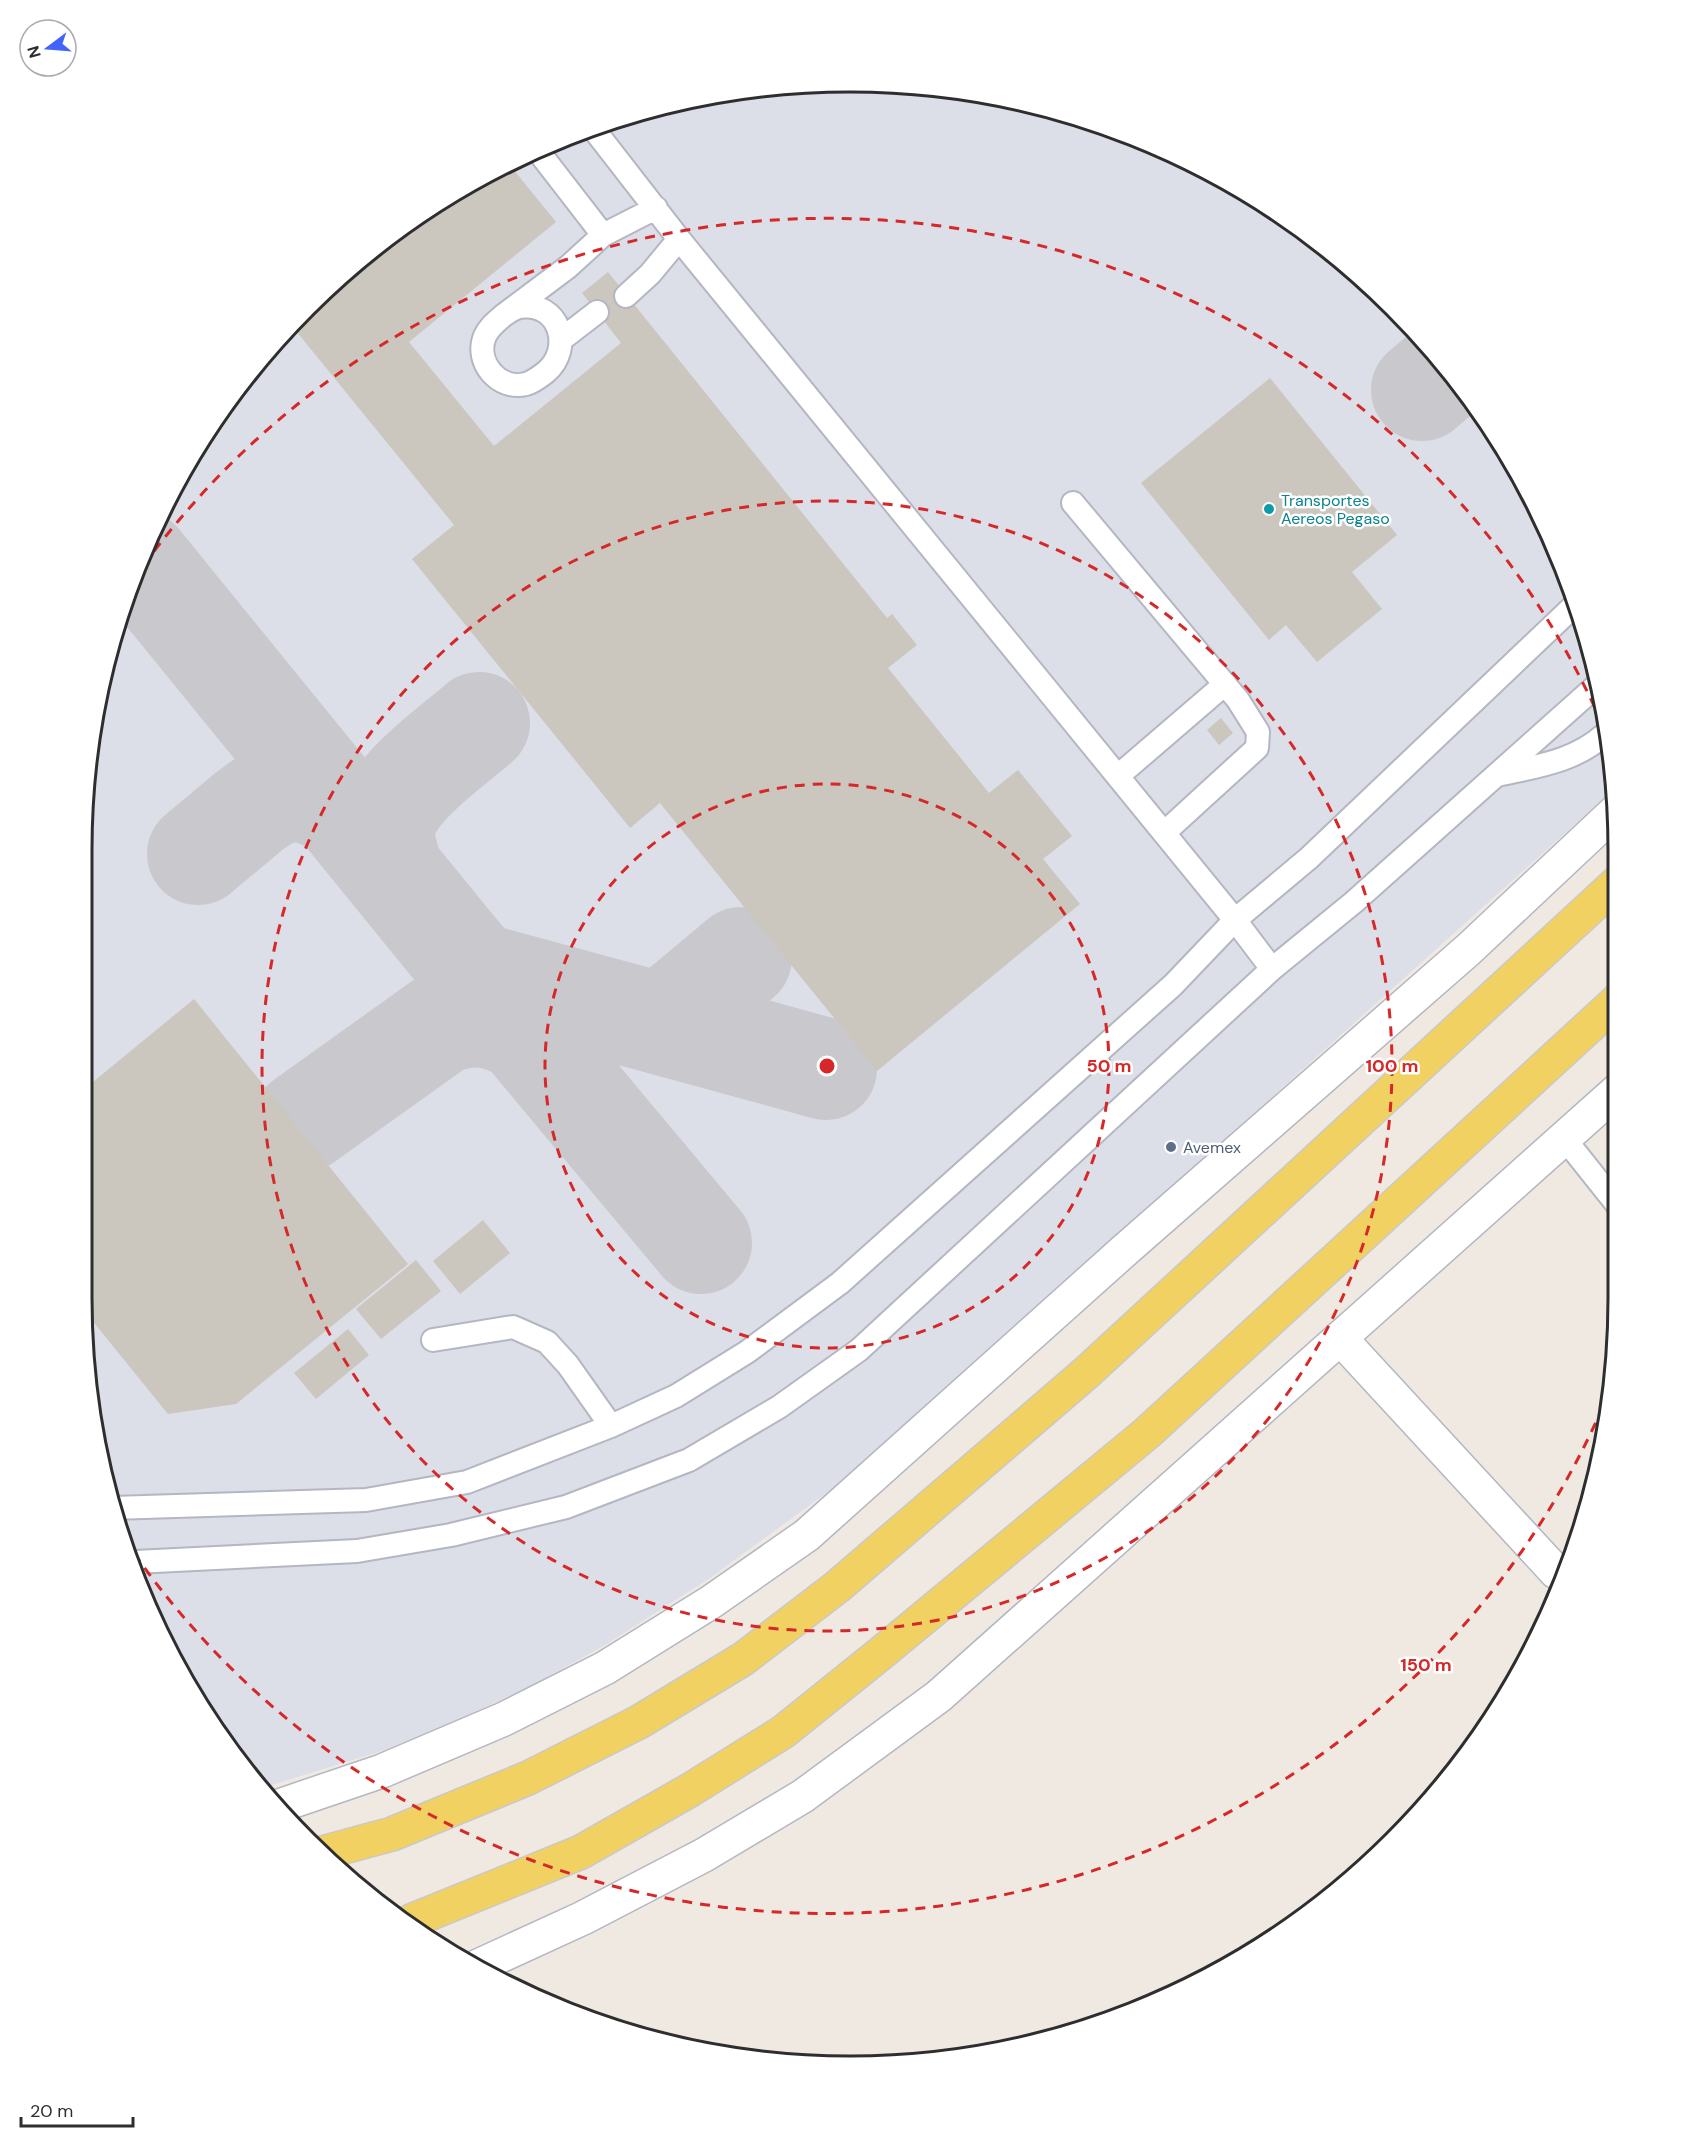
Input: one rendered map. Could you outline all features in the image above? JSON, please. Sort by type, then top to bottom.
[{"type":"main road","points":[[332,1850],[392,1834],[528,1778],[639,1722],[743,1659],[837,1587],[1086,1372],[1608,891]]},
{"type":"main road","points":[[416,1919],[581,1852],[690,1790],[783,1732],[890,1647],[1147,1433],[1608,1009]]},
{"type":"street","points":[[286,1804],[382,1771],[504,1719],[605,1668],[711,1602],[807,1535],[1116,1258],[1469,949],[1607,819]]},
{"type":"street","points":[[487,1962],[583,1918],[704,1856],[803,1796],[939,1696],[1608,1099]]},
{"type":"street","points":[[1340,1338],[1556,1572]]},
{"type":"lane","points":[[598,135],[679,239],[1235,920],[1272,969]]},
{"type":"lane","points":[[543,157],[603,235]]},
{"type":"lane","points":[[504,315],[518,308],[533,307],[547,313],[558,324],[562,339],[559,355],[550,368],[527,384],[511,385],[497,379],[487,367],[482,352],[485,337],[494,324],[504,315],[568,267],[603,235],[656,208]]},
{"type":"lane","points":[[626,296],[650,274],[679,239]]},
{"type":"lane","points":[[562,339],[597,312]]},
{"type":"lane","points":[[1073,503],[1238,700],[1258,732],[1257,748],[1164,833]]},
{"type":"lane","points":[[122,1508],[366,1500],[467,1482],[611,1426],[676,1395],[747,1352],[840,1283],[1173,985],[1235,920],[1310,858],[1569,610]]},
{"type":"lane","points":[[1118,776],[1225,684]]},
{"type":"lane","points":[[140,1562],[357,1551],[451,1535],[566,1507],[689,1460],[779,1407],[859,1350],[1272,969],[1363,894],[1591,690]]},
{"type":"lane","points":[[1496,775],[1562,761],[1600,739]]},
{"type":"lane","points":[[1564,1138],[1608,1193]]},
{"type":"lane","points":[[433,1340],[513,1327],[547,1342],[568,1365],[611,1426]]},
{"type":"shaded area","points":[[800,93],[900,93],[949,98],[1046,117],[1094,132],[1140,149],[1229,193],[1312,248],[1350,280],[1420,350],[1452,388],[1481,429],[1530,515],[1551,560],[1568,606],[1583,654],[1594,702],[1607,796],[858,1470],[710,1578],[605,1645],[535,1684],[451,1723],[382,1751],[270,1785],[248,1759],[193,1676],[149,1587],[117,1493],[98,1396],[93,1347],[92,1297],[92,850],[93,800],[98,751],[117,654],[132,606],[149,560],[193,471],[248,388],[280,350],[350,280],[388,248],[471,193],[515,170],[560,149],[654,117],[702,106]]},
{"type":"building","points":[[514,170],[556,222],[409,342],[494,446],[621,343],[582,293],[608,272],[887,618],[892,614],[917,645],[888,668],[989,793],[1018,770],[1072,836],[1043,859],[1080,904],[877,1071],[660,803],[630,828],[412,559],[454,525],[297,332],[350,280],[388,248],[471,193]]},
{"type":"building","name":"Transportes Aereos Pegaso","points":[[1270,378],[1397,535],[1352,572],[1382,609],[1317,662],[1286,625],[1269,640],[1141,483]]},
{"type":"building","points":[[1221,718],[1233,733],[1219,745],[1207,730]]},
{"type":"building","points":[[194,999],[408,1264],[236,1404],[168,1414],[92,1321],[92,1083]]},
{"type":"building","points":[[483,1220],[510,1253],[460,1294],[433,1261]]},
{"type":"building","points":[[416,1260],[441,1291],[381,1339],[356,1309]]},
{"type":"building","points":[[348,1329],[369,1355],[316,1399],[294,1373]]},
{"type":"taxiway","points":[[1422,390],[1441,374]]},
{"type":"taxiway","points":[[146,569],[446,938],[701,1243]]},
{"type":"taxiway","points":[[393,873],[384,833],[387,818],[395,802],[421,772],[479,723]]},
{"type":"taxiway","points":[[198,854],[254,808],[277,795],[287,792],[310,794],[339,806]]},
{"type":"taxiway","points":[[478,974],[662,1024],[741,958]]},
{"type":"taxiway","points":[[304,1121],[441,1023],[482,1017],[501,1021],[522,1030]]},
{"type":"taxiway","points":[[662,1024],[826,1069]]},
{"type":"place","name":"Transportes Aereos Pegaso","points":[[1269,509]]},
{"type":"place","name":"Avemex","points":[[1171,1147]]}]
